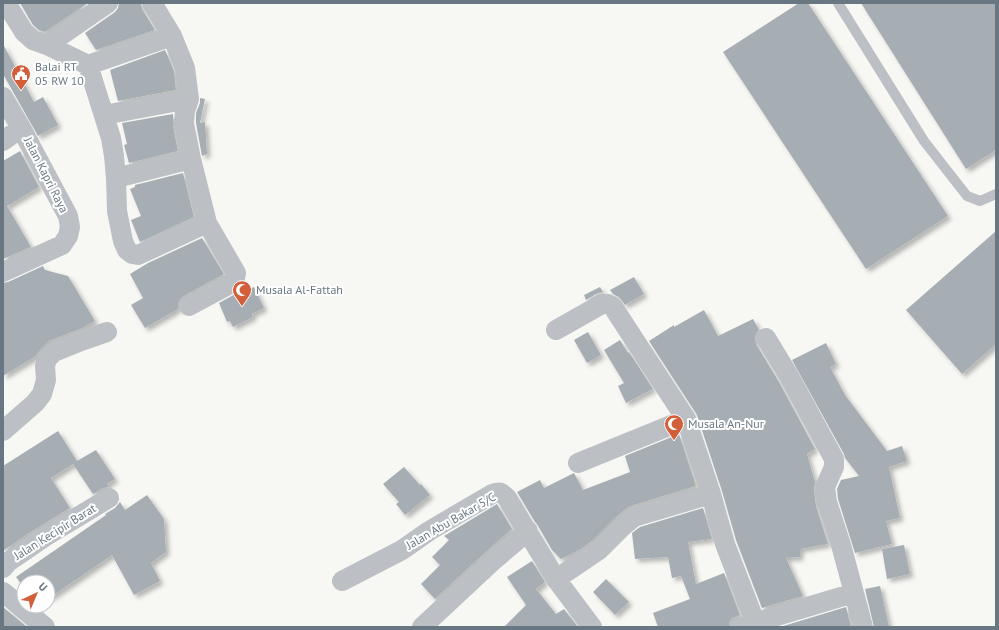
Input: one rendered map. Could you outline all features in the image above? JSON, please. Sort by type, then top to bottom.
[{"type":"street","points":[[6,3],[24,32],[33,40],[47,45],[88,65],[172,36]]},
{"type":"street","points":[[47,45],[108,3]]},
{"type":"street","points":[[152,3],[172,36],[185,68],[189,99],[185,111],[184,124],[207,223],[236,273],[232,283],[189,306]]},
{"type":"street","points":[[88,65],[112,138],[116,178],[116,204],[123,241],[128,250],[132,254],[138,254],[207,223]]},
{"type":"street","name":"Jalan Kapri Raya","points":[[3,97],[68,216],[70,227],[68,236],[62,245],[5,271]]},
{"type":"street","points":[[104,116],[189,99]]},
{"type":"street","points":[[3,141],[21,128]]},
{"type":"street","points":[[116,178],[191,159]]},
{"type":"street","points":[[556,330],[602,304],[608,304],[613,307],[686,419],[712,494],[748,625],[854,593]]},
{"type":"street","points":[[3,431],[35,403],[42,394],[46,380],[45,366],[47,359],[54,352],[107,332]]},
{"type":"street","points":[[766,338],[834,459],[834,467],[825,487],[827,502],[863,627]]},
{"type":"street","points":[[578,463],[686,419]]},
{"type":"street","name":"Jalan Abu Bakar 5/C","points":[[342,581],[402,550],[429,531],[497,492],[502,493],[508,498],[556,579],[592,627]]},
{"type":"street","points":[[556,579],[599,550],[634,517],[712,494]]},
{"type":"street","name":"Jalan Kecipir Barat","points":[[3,568],[8,562],[46,536],[109,498]]},
{"type":"street","points":[[422,627],[495,559],[528,531]]},
{"type":"street","points":[[3,592],[45,627]]},
{"type":"lane","points":[[838,3],[924,141],[967,196],[980,201],[996,194]]},
{"type":"building","points":[[20,3],[88,3],[45,32],[39,30],[33,25]]},
{"type":"building","points":[[119,3],[141,3],[142,9],[155,30],[96,50],[85,33],[115,12]]},
{"type":"building","points":[[799,3],[808,3],[948,216],[866,269],[723,52]]},
{"type":"building","points":[[861,3],[996,3],[996,150],[966,169]]},
{"type":"building","points":[[3,44],[34,102],[43,97],[58,125],[38,136],[3,74]]},
{"type":"building","points":[[165,50],[174,71],[176,90],[118,101],[110,70]]},
{"type":"building","points":[[200,98],[205,99],[200,123],[205,122],[207,154],[202,156],[196,123],[196,113],[200,103]]},
{"type":"building","points":[[173,114],[173,126],[178,151],[129,163],[124,145],[127,144],[122,123]]},
{"type":"building","points":[[20,151],[39,187],[7,206],[31,247],[3,259],[3,161]]},
{"type":"building","points":[[183,173],[194,217],[140,242],[131,220],[141,216],[130,189],[135,187],[135,185]]},
{"type":"building","points":[[996,231],[996,344],[962,374],[906,310]]},
{"type":"building","points":[[202,238],[224,274],[184,296],[179,300],[178,309],[145,328],[131,305],[143,298],[130,274],[148,263]]},
{"type":"building","points":[[43,266],[45,270],[68,276],[95,321],[83,328],[49,341],[36,356],[3,376],[3,283]]},
{"type":"building","points":[[634,277],[644,294],[625,305],[619,297],[613,294],[610,290]]},
{"type":"building","name":"Musala Al-Fattah","points":[[254,287],[264,308],[252,314],[253,317],[233,327],[230,321],[227,322],[219,303],[240,291],[241,293]]},
{"type":"building","points":[[600,287],[603,292],[586,300],[584,295]]},
{"type":"building","points":[[704,310],[718,336],[753,319],[759,330],[756,333],[756,344],[779,382],[815,449],[807,454],[815,482],[814,489],[816,506],[828,544],[800,549],[800,557],[786,558],[803,596],[762,608],[736,540],[722,491],[697,415],[649,341],[674,325],[674,327]]},
{"type":"building","points":[[588,332],[601,355],[587,363],[574,340]]},
{"type":"building","points":[[620,340],[653,389],[626,403],[618,386],[624,383],[604,350]]},
{"type":"building","points":[[826,343],[836,364],[830,367],[845,395],[887,451],[902,446],[907,461],[889,467],[900,518],[886,521],[892,544],[855,553],[838,499],[837,489],[841,480],[859,476],[845,458],[792,360]]},
{"type":"building","points":[[58,431],[77,461],[96,450],[115,479],[107,484],[109,487],[103,488],[93,494],[73,464],[51,478],[70,508],[3,551],[3,466]]},
{"type":"building","points":[[679,434],[696,486],[627,508],[592,541],[581,549],[561,559],[552,550],[517,492],[540,480],[544,488],[574,473],[583,490],[630,472],[625,456]]},
{"type":"building","points":[[404,467],[430,495],[405,515],[396,504],[399,502],[383,484]]},
{"type":"building","points":[[147,495],[164,519],[166,552],[151,563],[160,581],[134,595],[112,555],[56,594],[56,574],[20,574],[106,515],[105,514],[115,508],[120,502],[125,510]]},
{"type":"building","points":[[497,504],[512,529],[435,599],[421,584],[440,565],[432,557],[449,540],[444,536]]},
{"type":"building","points":[[703,508],[712,539],[688,542],[696,584],[724,573],[740,615],[731,619],[729,627],[658,627],[653,613],[690,599],[681,576],[672,578],[668,557],[635,559],[632,533],[640,527]]},
{"type":"building","points":[[904,545],[910,574],[887,579],[882,549]]},
{"type":"building","points":[[532,561],[545,582],[536,589],[556,614],[564,609],[578,627],[504,627],[526,605],[507,577]]},
{"type":"building","points":[[606,579],[629,602],[615,615],[593,592]]},
{"type":"building","points":[[880,586],[889,627],[874,627],[865,589]]},
{"type":"building","points":[[3,607],[27,627],[3,627]]},
{"type":"building","points":[[846,607],[851,627],[780,627]]},
{"type":"place","name":"Balai RT 05 RW 10","points":[[21,91]]},
{"type":"place","name":"Musala Al-Fattah","points":[[242,307]]},
{"type":"place","name":"Musala An-Nur","points":[[674,441]]}]
